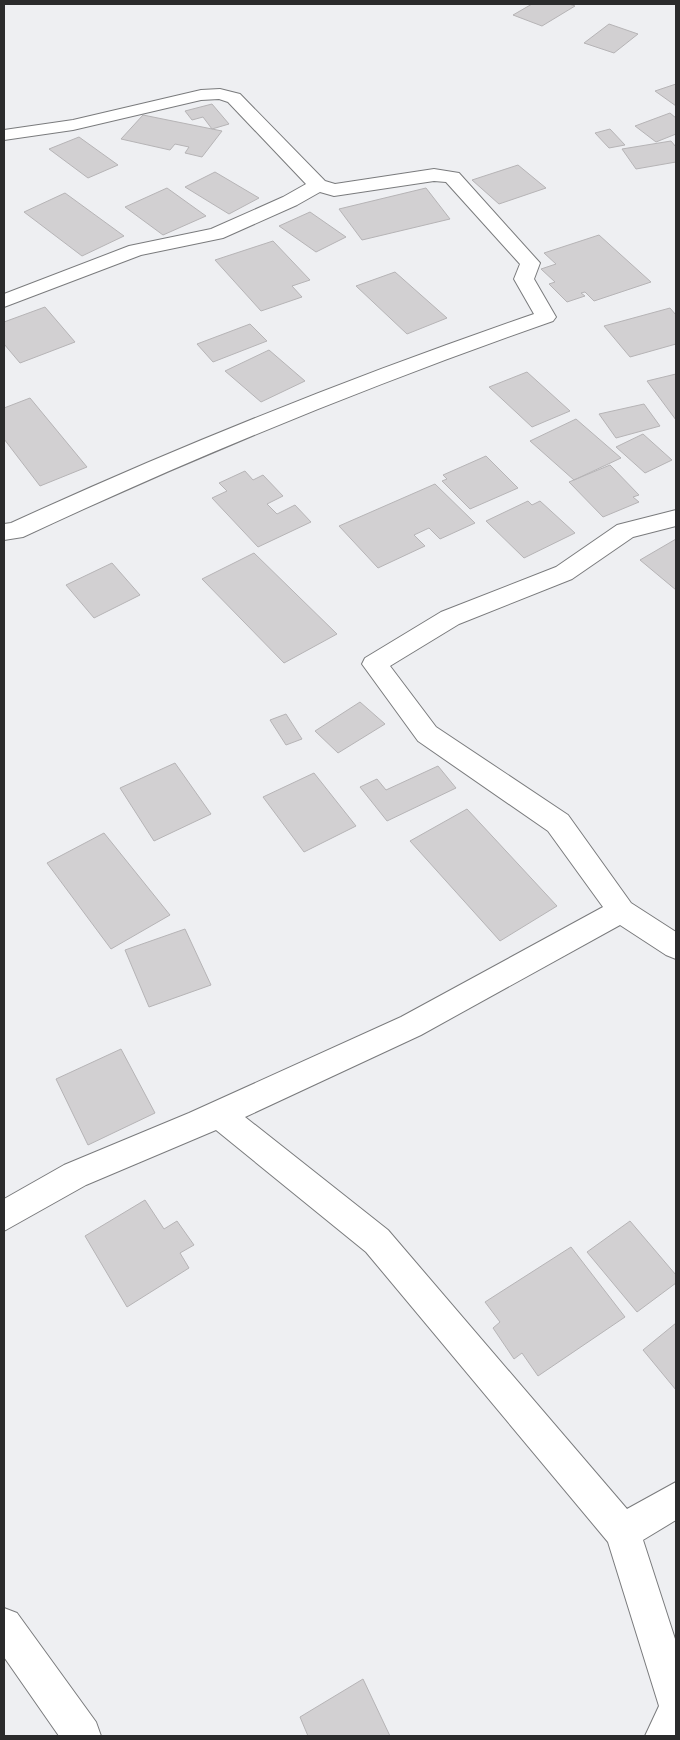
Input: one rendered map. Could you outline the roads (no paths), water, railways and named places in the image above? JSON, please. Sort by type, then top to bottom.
[{"type":"street","points":[[4,135],[73,125],[201,95],[220,94],[234,98],[318,185],[334,190],[434,175],[452,177],[530,263],[524,279],[546,316],[439,354],[271,420],[133,476],[15,531],[4,532]]},
{"type":"street","points":[[4,301],[136,250],[216,234],[290,201],[318,185]]},
{"type":"street","points":[[676,518],[625,531],[564,574],[450,618],[374,664],[427,734],[558,824],[621,911],[676,947]]},
{"type":"street","points":[[4,1216],[75,1175],[218,1114],[411,1026],[621,911]]},
{"type":"street","points":[[218,1114],[377,1241],[623,1532],[676,1700]]},
{"type":"street","points":[[623,1532],[676,1500]]},
{"type":"street","points":[[4,1626],[82,1736]]},
{"type":"street","points":[[664,1736],[676,1713]]}]
